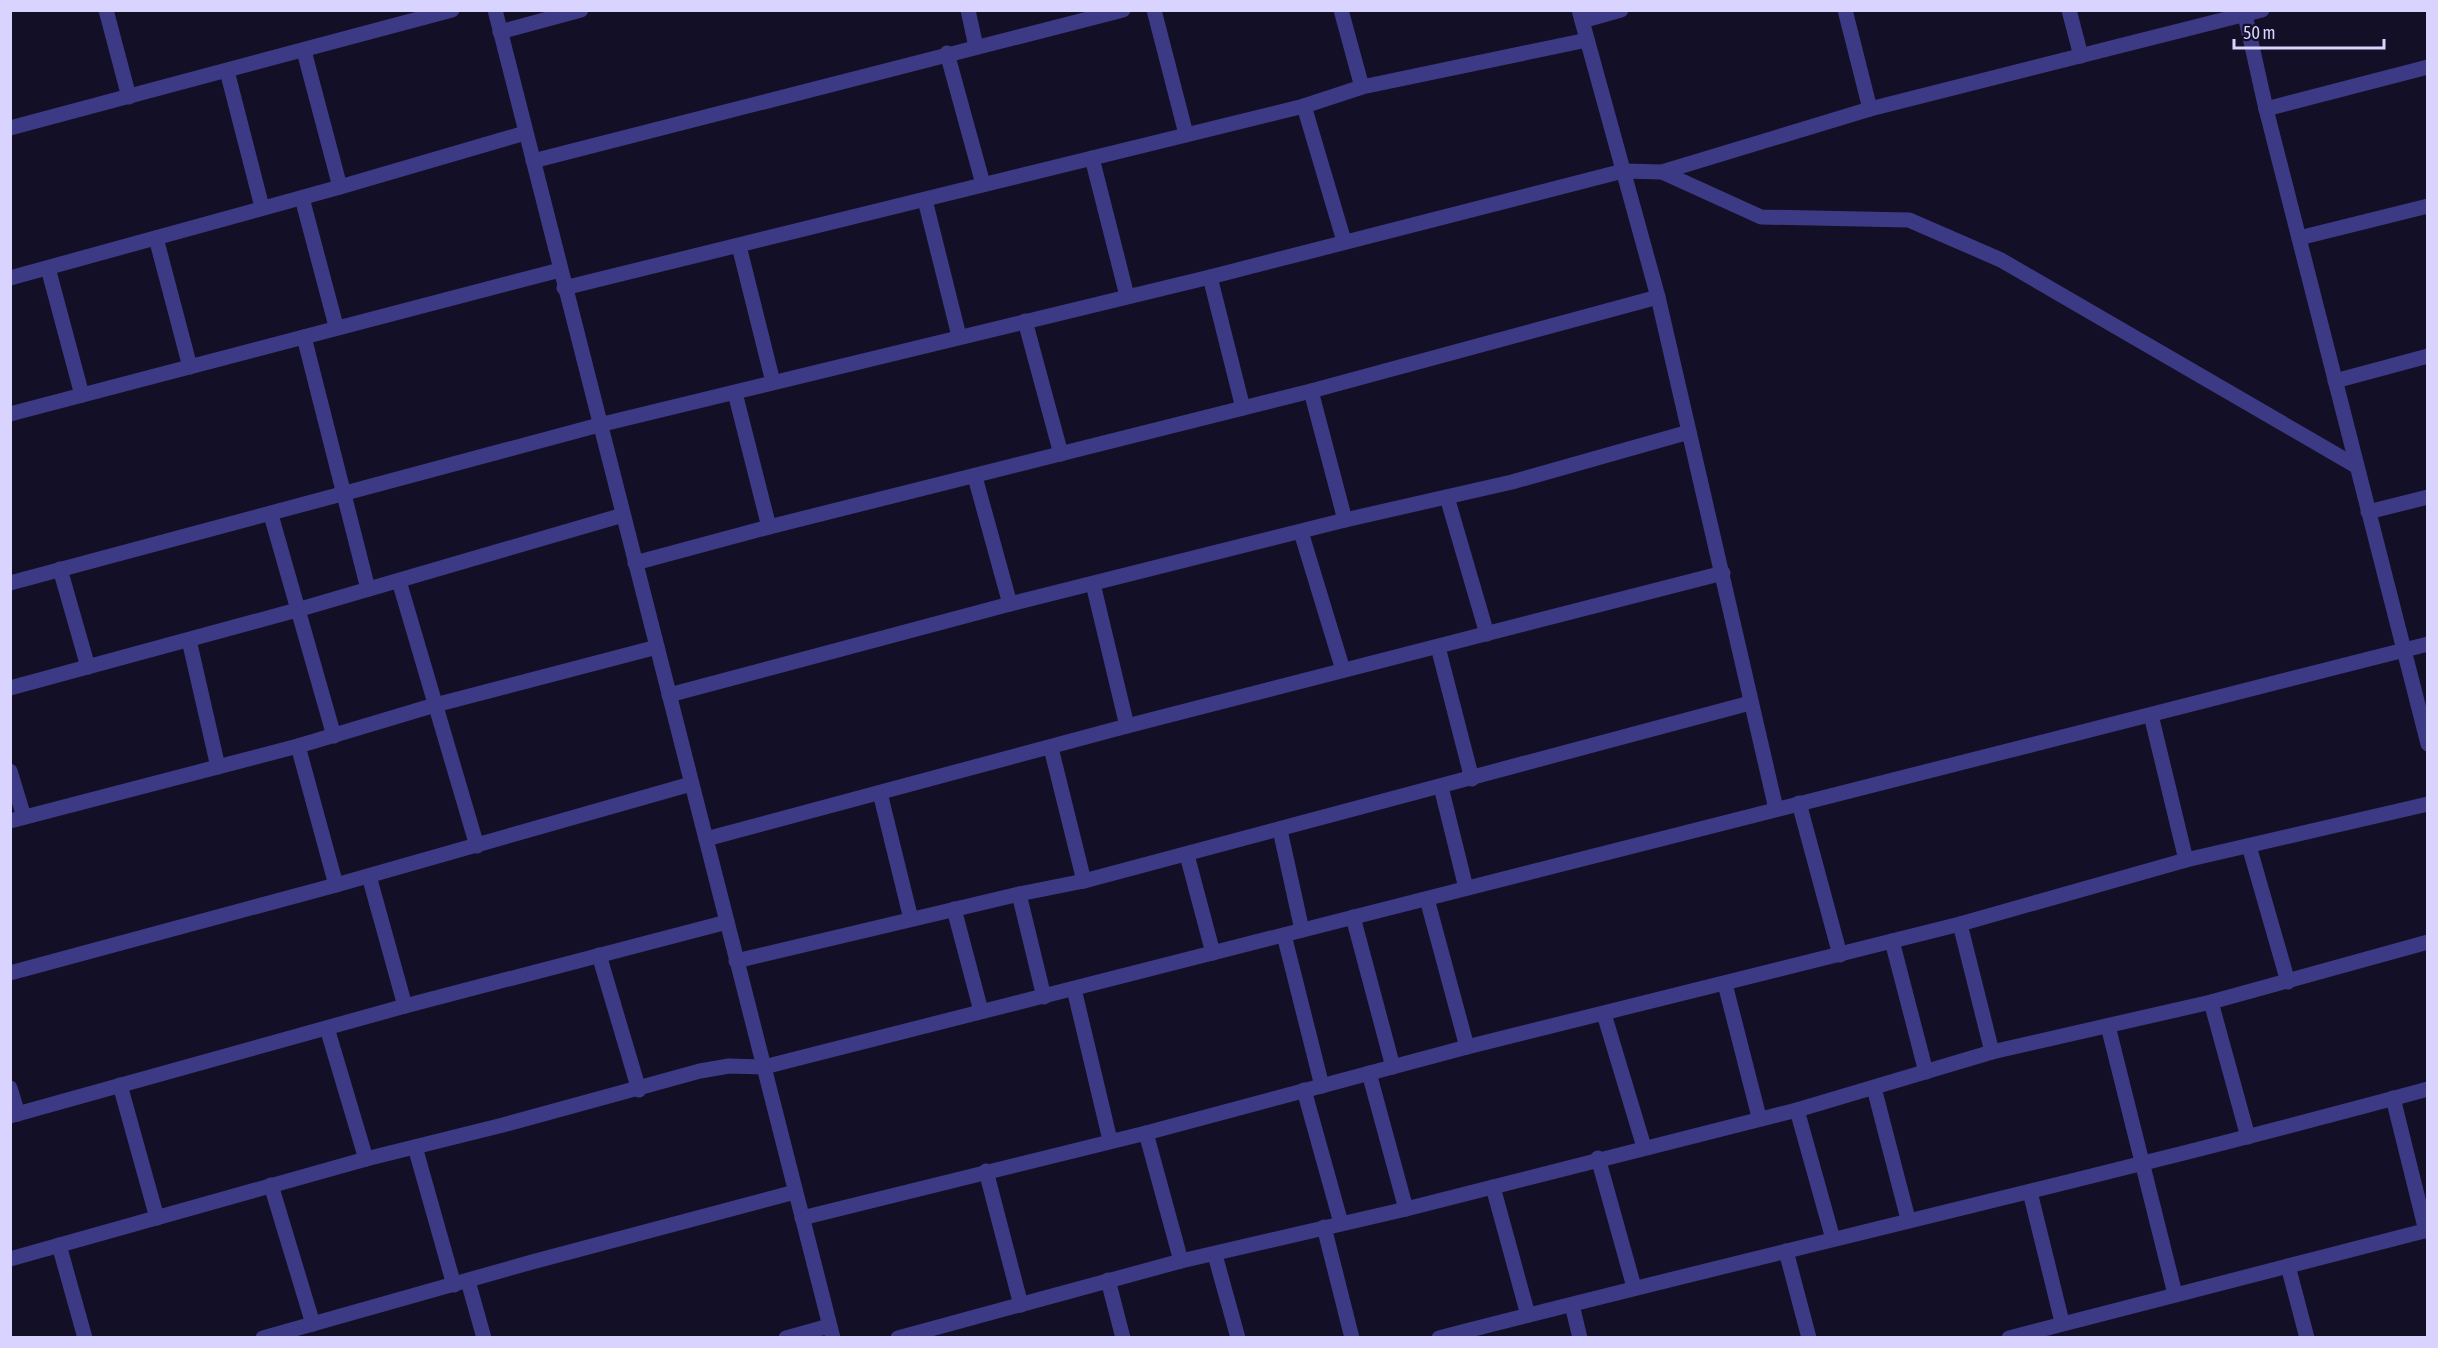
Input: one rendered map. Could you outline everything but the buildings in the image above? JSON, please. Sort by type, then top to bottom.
[{"type":"street","points":[[106,10],[129,97]]},
{"type":"street","points":[[10,128],[452,10]]},
{"type":"street","points":[[495,10],[831,1332],[786,1338]]},
{"type":"street","points":[[500,32],[582,10]]},
{"type":"street","points":[[968,10],[976,46]]},
{"type":"street","points":[[533,161],[947,53],[1124,10]]},
{"type":"street","points":[[1154,10],[1186,134]]},
{"type":"street","points":[[1341,10],[1362,87]]},
{"type":"street","points":[[1621,10],[1581,16],[1658,297],[1776,809]]},
{"type":"street","points":[[1845,10],[1870,110]]},
{"type":"street","points":[[2068,10],[2081,56]]},
{"type":"street","points":[[10,583],[271,515],[344,493],[599,425],[1209,277],[1623,171],[1662,172],[1870,110],[2081,56],[2218,16],[2245,15],[2262,10]]},
{"type":"street","points":[[2245,15],[2266,110],[2427,744]]},
{"type":"street","points":[[564,288],[1304,106],[1362,87],[1587,40]]},
{"type":"street","points":[[304,51],[340,188]]},
{"type":"street","points":[[947,53],[983,184]]},
{"type":"street","points":[[2266,110],[2427,67]]},
{"type":"street","points":[[227,71],[262,207]]},
{"type":"street","points":[[1304,106],[1344,241]]},
{"type":"street","points":[[10,278],[262,207],[340,188],[525,133]]},
{"type":"street","points":[[1092,158],[1127,296]]},
{"type":"street","points":[[1662,172],[1761,217],[1909,220],[2001,260],[2356,466]]},
{"type":"street","points":[[302,198],[336,326]]},
{"type":"street","points":[[926,200],[959,336]]},
{"type":"street","points":[[2299,238],[2427,206]]},
{"type":"street","points":[[156,238],[190,367]]},
{"type":"street","points":[[739,246],[773,382]]},
{"type":"street","points":[[48,268],[82,395]]},
{"type":"street","points":[[10,414],[304,337],[336,326],[561,270]]},
{"type":"street","points":[[1209,277],[1243,408]]},
{"type":"street","points":[[635,563],[769,526],[975,477],[1311,391],[1658,297]]},
{"type":"street","points":[[1025,321],[1061,454]]},
{"type":"street","points":[[304,337],[368,589]]},
{"type":"street","points":[[2335,381],[2427,356]]},
{"type":"street","points":[[1311,391],[1345,520]]},
{"type":"street","points":[[735,393],[769,526]]},
{"type":"street","points":[[669,695],[1010,604],[1345,520],[1512,482],[1689,432]]},
{"type":"street","points":[[975,477],[1010,604]]},
{"type":"street","points":[[1447,497],[1487,634]]},
{"type":"street","points":[[2368,512],[2427,497]]},
{"type":"street","points":[[271,515],[334,736]]},
{"type":"street","points":[[10,688],[297,610],[623,515]]},
{"type":"street","points":[[1301,531],[1343,670]]},
{"type":"street","points":[[60,569],[88,667]]},
{"type":"street","points":[[706,839],[1127,726],[1723,573]]},
{"type":"street","points":[[399,581],[477,846]]},
{"type":"street","points":[[1093,584],[1127,726]]},
{"type":"street","points":[[189,640],[218,767]]},
{"type":"street","points":[[10,1259],[366,1159],[639,1089],[700,1071],[729,1066],[764,1067],[2427,644]]},
{"type":"street","points":[[10,771],[17,819],[298,746],[435,705],[657,647]]},
{"type":"street","points":[[1438,647],[1472,778]]},
{"type":"street","points":[[736,961],[1187,855],[1750,703]]},
{"type":"street","points":[[2151,715],[2186,860]]},
{"type":"street","points":[[298,746],[336,885]]},
{"type":"street","points":[[1051,748],[1084,881]]},
{"type":"street","points":[[10,973],[369,876],[692,784]]},
{"type":"street","points":[[1441,787],[1466,888]]},
{"type":"street","points":[[880,793],[911,919]]},
{"type":"street","points":[[1799,803],[1840,954]]},
{"type":"street","points":[[802,1218],[1110,1140],[1146,1133],[1467,1047],[1960,924],[2186,860],[2427,804]]},
{"type":"street","points":[[1280,830],[1302,930]]},
{"type":"street","points":[[2249,846],[2288,982]]},
{"type":"street","points":[[1187,855],[1213,953]]},
{"type":"street","points":[[369,876],[405,1006]]},
{"type":"street","points":[[1019,894],[1044,997]]},
{"type":"street","points":[[1426,899],[1467,1047]]},
{"type":"street","points":[[954,909],[981,1011]]},
{"type":"street","points":[[1353,917],[1393,1067]]},
{"type":"street","points":[[10,1088],[14,1115],[405,1006],[727,921]]},
{"type":"street","points":[[1960,924],[1992,1053]]},
{"type":"street","points":[[1284,935],[1322,1086]]},
{"type":"street","points":[[1892,941],[1926,1072]]},
{"type":"street","points":[[898,1338],[1181,1261],[1215,1255],[1406,1209],[1759,1117],[1797,1110],[1992,1053],[2211,1002],[2427,942]]},
{"type":"street","points":[[599,955],[639,1089]]},
{"type":"street","points":[[1725,984],[1759,1117]]},
{"type":"street","points":[[1074,989],[1110,1140]]},
{"type":"street","points":[[2211,1002],[2248,1137]]},
{"type":"street","points":[[1604,1014],[1644,1147]]},
{"type":"street","points":[[2108,1026],[2175,1294]]},
{"type":"street","points":[[327,1028],[366,1159]]},
{"type":"street","points":[[1369,1073],[1406,1209]]},
{"type":"street","points":[[120,1085],[157,1218]]},
{"type":"street","points":[[1874,1088],[1908,1219]]},
{"type":"street","points":[[1439,1338],[1908,1219],[2143,1164],[2427,1089]]},
{"type":"street","points":[[1304,1090],[1341,1223]]},
{"type":"street","points":[[2009,1338],[2062,1322],[2427,1230],[2393,1098]]},
{"type":"street","points":[[1797,1110],[1833,1239]]},
{"type":"street","points":[[1146,1133],[1181,1261]]},
{"type":"street","points":[[416,1147],[461,1283],[484,1338]]},
{"type":"street","points":[[1598,1158],[1634,1287]]},
{"type":"street","points":[[986,1171],[1021,1305]]},
{"type":"street","points":[[271,1185],[313,1324]]},
{"type":"street","points":[[1493,1187],[1528,1315]]},
{"type":"street","points":[[263,1338],[795,1192]]},
{"type":"street","points":[[2030,1192],[2062,1322]]},
{"type":"street","points":[[1324,1227],[1352,1338]]},
{"type":"street","points":[[59,1245],[85,1338]]},
{"type":"street","points":[[1786,1251],[1809,1338]]},
{"type":"street","points":[[1215,1255],[1238,1338]]},
{"type":"street","points":[[2288,1266],[2307,1338]]},
{"type":"street","points":[[1108,1280],[1123,1338]]},
{"type":"street","points":[[1572,1305],[1580,1338]]}]
